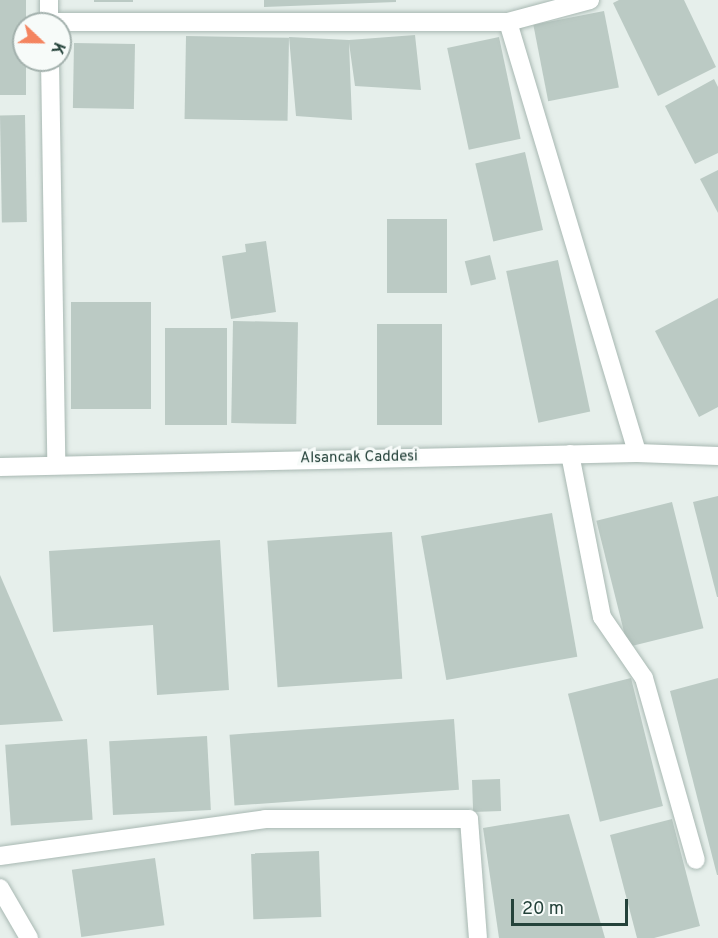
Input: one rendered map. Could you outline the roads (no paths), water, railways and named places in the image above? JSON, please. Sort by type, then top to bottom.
[{"type":"street","points":[[72,23],[508,22],[590,0]]},
{"type":"street","points":[[508,22],[637,453]]},
{"type":"street","points":[[50,72],[56,463]]},
{"type":"street","name":"Alsancak Caddesi","points":[[0,467],[56,463],[570,454],[637,453],[718,456]]},
{"type":"street","points":[[570,454],[602,617],[644,678],[696,861]]},
{"type":"street","points":[[0,856],[266,819],[470,819],[478,938]]},
{"type":"street","points":[[0,888],[29,938]]}]
